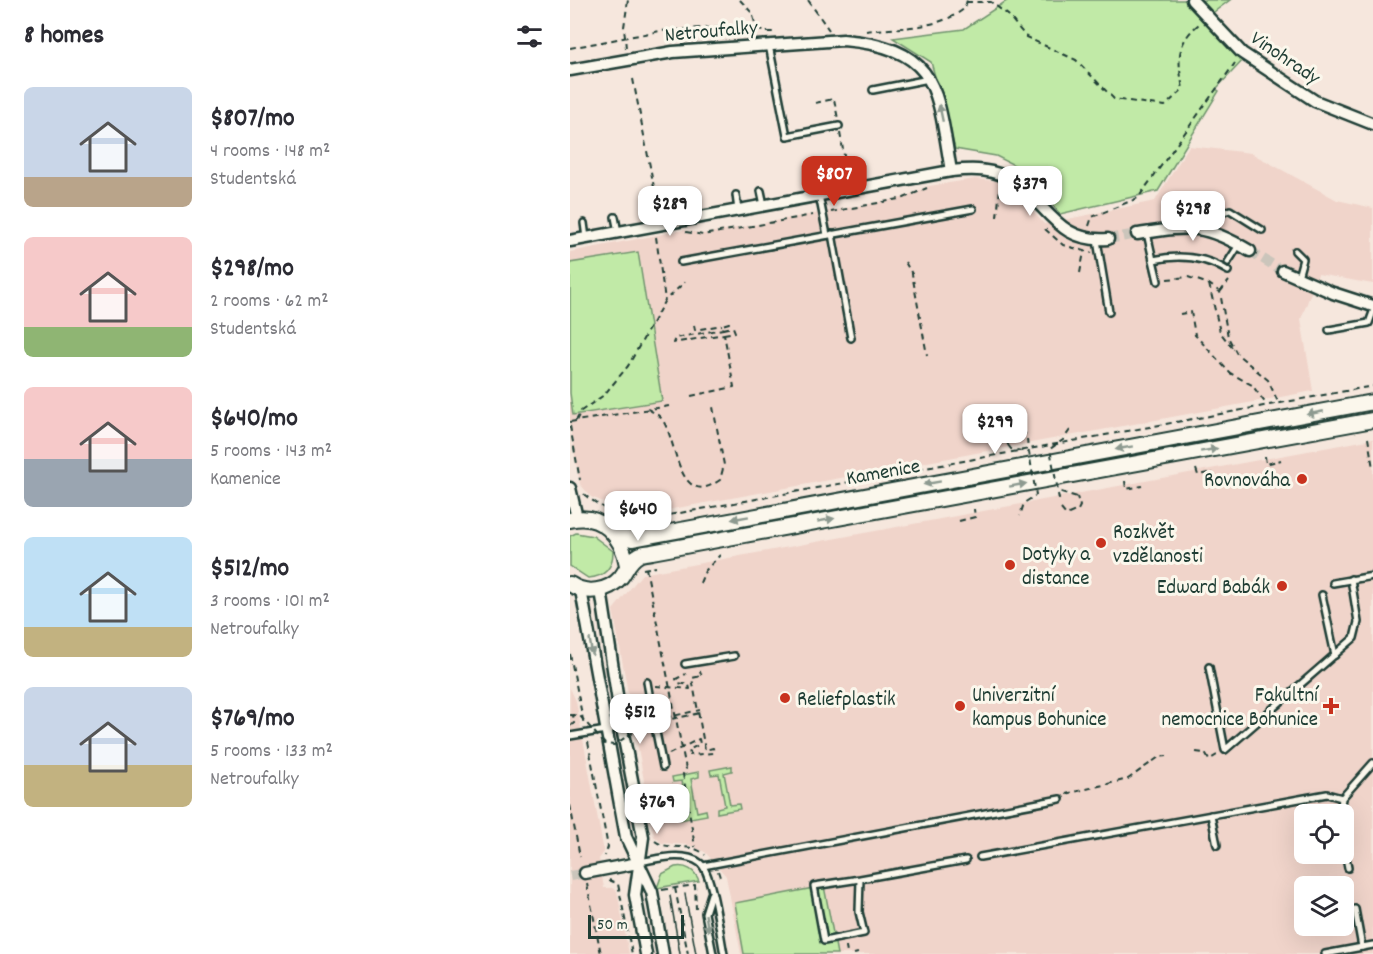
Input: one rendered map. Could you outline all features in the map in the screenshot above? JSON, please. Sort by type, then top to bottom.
[{"type":"street","name":"Vinohrady","points":[[1192,0],[1242,53],[1315,101],[1373,124]]},
{"type":"street","name":"Netroufalky","points":[[570,70],[673,51],[843,40],[869,43],[893,50],[913,60],[929,79],[941,109],[951,171]]},
{"type":"street","points":[[570,241],[618,232],[657,220],[738,210],[951,171],[983,169],[1013,180],[1058,225],[1083,239],[1102,239]]},
{"type":"street","points":[[1142,233],[1189,226],[1209,230],[1250,251]]},
{"type":"street","points":[[1283,271],[1373,306]]},
{"type":"street","name":"Kamenice","points":[[573,519],[594,519],[614,534],[632,538],[1373,402]]},
{"type":"street","name":"Kamenice","points":[[601,590],[632,570],[639,555],[652,552],[1373,420]]},
{"type":"street","points":[[570,488],[573,519]]},
{"type":"street","points":[[614,534],[621,543],[632,570]]},
{"type":"street","points":[[646,954],[635,895],[638,863],[643,837],[601,590],[576,587],[607,731],[626,837],[638,863],[652,892],[663,954]]},
{"type":"street","points":[[586,878],[638,863]]},
{"type":"lane","points":[[769,45],[786,136],[839,126]]},
{"type":"lane","points":[[873,90],[929,79]]},
{"type":"lane","points":[[761,190],[764,205]]},
{"type":"lane","points":[[736,195],[738,210]]},
{"type":"lane","points":[[819,195],[830,235],[850,338]]},
{"type":"lane","points":[[681,262],[973,208]]},
{"type":"lane","points":[[1209,230],[1218,214],[1230,210],[1262,230]]},
{"type":"lane","points":[[615,217],[618,232]]},
{"type":"lane","points":[[584,223],[586,238]]},
{"type":"lane","points":[[1142,233],[1153,260],[1158,281]]},
{"type":"lane","points":[[1102,239],[1109,312]]},
{"type":"lane","points":[[1228,262],[1239,244]]},
{"type":"lane","points":[[1295,251],[1303,258],[1298,278]]},
{"type":"lane","points":[[1153,260],[1186,256],[1215,263],[1228,271]]},
{"type":"lane","points":[[1329,330],[1369,323],[1373,312]]},
{"type":"lane","points":[[1333,583],[1373,576]]},
{"type":"lane","points":[[1209,667],[1225,750],[1354,638],[1358,622],[1351,579]]},
{"type":"lane","points":[[1323,595],[1335,655]]},
{"type":"lane","points":[[685,664],[734,656]]},
{"type":"lane","points":[[647,684],[663,767]]},
{"type":"lane","points":[[570,736],[654,722]]},
{"type":"lane","points":[[1341,804],[1342,798],[1373,763]]},
{"type":"lane","points":[[980,857],[1327,794],[1342,798]]},
{"type":"lane","points":[[703,866],[1060,800]]},
{"type":"lane","points":[[1211,815],[1217,845]]},
{"type":"lane","points":[[638,863],[674,856],[698,861],[703,866],[724,954]]},
{"type":"lane","points":[[860,879],[859,912],[864,933],[824,941],[814,886],[966,860]]},
{"type":"lane","points":[[1347,864],[1348,868]]},
{"type":"lane","points":[[711,892],[705,913],[713,954]]},
{"type":"lane","points":[[1355,909],[1362,947]]},
{"type":"lane","points":[[1325,954],[1373,945]]},
{"type":"path","points":[[628,0],[624,38],[628,59]]},
{"type":"path","points":[[740,0],[752,13],[757,29]]},
{"type":"path","points":[[808,0],[828,30],[843,33],[843,40]]},
{"type":"path","points":[[866,31],[941,22],[955,16],[965,8],[966,1],[991,2],[1008,15],[1026,37],[1076,60],[1114,99],[1165,106],[1183,89],[1177,57],[1190,31],[1208,17]]},
{"type":"path","points":[[570,48],[703,27],[748,26],[765,32],[784,32]]},
{"type":"path","points":[[1083,239],[1092,217],[1138,198],[1242,53]]},
{"type":"path","points":[[633,79],[657,220],[665,300]]},
{"type":"path","points":[[815,103],[834,99],[851,189]]},
{"type":"path","points":[[994,183],[1000,185],[997,217]]},
{"type":"path","points":[[828,213],[903,198],[930,187]]},
{"type":"path","points":[[682,232],[703,235],[816,215]]},
{"type":"path","points":[[648,238],[659,236]]},
{"type":"path","points":[[1080,273],[1084,252]]},
{"type":"path","points":[[905,262],[912,274],[927,355]]},
{"type":"path","points":[[1158,281],[1178,276],[1209,284],[1220,292],[1228,337],[1237,354]]},
{"type":"path","points":[[576,421],[581,411],[604,395],[628,366],[665,300],[685,282]]},
{"type":"path","points":[[1220,292],[1228,283]]},
{"type":"path","points":[[1209,284],[1220,332],[1237,354],[1268,380],[1278,402]]},
{"type":"path","points":[[1180,314],[1191,312],[1196,335],[1230,373],[1252,385],[1266,404]]},
{"type":"path","points":[[694,324],[695,330],[729,323],[728,319]]},
{"type":"path","points":[[691,396],[734,387],[722,325]]},
{"type":"path","points":[[723,332],[673,343],[675,338],[723,332]]},
{"type":"path","points":[[669,406],[576,421],[570,424],[582,490],[588,500],[613,511],[626,521],[647,519],[1373,386]]},
{"type":"path","points":[[648,409],[661,417],[681,469],[691,482],[701,487],[711,486],[720,480],[724,465],[713,407]]},
{"type":"path","points":[[1020,516],[1024,503],[1036,495],[1029,452],[1011,449],[1006,435],[1010,429],[1018,428],[1026,434]]},
{"type":"path","points":[[1061,509],[1066,514],[1073,514],[1080,506],[1077,497],[1058,491],[1050,449],[1063,440],[1070,430]]},
{"type":"path","points":[[1368,438],[1373,468]]},
{"type":"path","points":[[1027,439],[1028,449]]},
{"type":"path","points":[[1265,456],[1266,464],[1281,460]]},
{"type":"path","points":[[1196,469],[1198,474],[1213,472]]},
{"type":"path","points":[[1125,481],[1126,489],[1142,486]]},
{"type":"path","points":[[1058,494],[1060,504]]},
{"type":"path","points":[[958,521],[975,517],[974,509]]},
{"type":"path","points":[[700,583],[705,571],[720,555]]},
{"type":"path","points":[[632,570],[656,567]]},
{"type":"path","points":[[646,568],[682,747],[686,770],[683,774],[696,842],[695,848]]},
{"type":"path","points":[[570,654],[608,847],[603,860]]},
{"type":"path","points":[[647,684],[690,689],[689,685],[678,683],[676,677],[701,671],[702,676],[692,678],[705,750],[713,748],[714,753],[690,755],[689,750],[700,744],[699,739],[661,758]]},
{"type":"path","points":[[570,724],[574,724],[571,715],[580,716],[605,744],[614,746],[650,721],[699,713]]},
{"type":"path","points":[[654,722],[699,713]]},
{"type":"path","points":[[626,727],[632,738]]},
{"type":"path","points":[[1196,752],[1205,753],[1209,760]]},
{"type":"path","points":[[1060,800],[1066,794],[1128,779],[1159,757],[1167,756]]},
{"type":"path","points":[[570,806],[580,856]]},
{"type":"path","points":[[651,836],[662,845],[695,848],[713,863],[721,880]]},
{"type":"path","points":[[586,878],[601,954]]},
{"type":"path","points":[[607,879],[618,884],[632,954]]},
{"type":"path","points":[[675,888],[688,954]]},
{"type":"shaded area","points":[[1189,146],[1251,153],[1337,200],[1373,208],[1373,284],[1318,274],[1301,319],[1313,391],[629,517],[620,514],[616,507],[591,497],[580,484],[570,428],[570,252],[684,230],[703,234],[902,198],[929,186],[975,179],[997,181],[1033,211],[1044,224],[1155,201]]},
{"type":"shaded area","name":"Univerzitní kampus Bohunice","points":[[1373,439],[1373,954],[741,954],[726,876],[705,852],[689,845],[662,843],[654,836],[613,610],[642,574]]},
{"type":"shaded area","points":[[570,688],[576,701],[604,852],[599,859],[604,888],[617,891],[629,954],[570,954]]},
{"type":"green space","points":[[1008,0],[1230,0],[1203,20],[1244,59],[1216,89],[1219,91],[1158,191],[1060,214],[1022,169],[996,156],[955,149],[931,62],[893,38],[964,29]]},
{"type":"green space","points":[[638,252],[662,401],[573,415],[570,393],[570,263]]},
{"type":"green space","points":[[576,533],[593,536],[613,551],[610,567],[603,574],[588,578],[570,566],[570,536]]},
{"type":"green space","points":[[732,766],[732,771],[724,773],[730,805],[739,804],[740,809],[717,813],[717,808],[725,806],[719,774],[711,775],[710,770]]},
{"type":"green space","points":[[699,772],[699,777],[691,779],[697,812],[706,810],[707,815],[680,820],[679,815],[687,813],[682,781],[673,782],[672,777]]},
{"type":"green space","points":[[675,867],[690,869],[699,881],[657,888],[662,874]]},
{"type":"green space","points":[[824,886],[837,954],[744,954],[735,903]]},
{"type":"tunnel","points":[[1108,239],[1137,234]]},
{"type":"tunnel","points":[[1250,251],[1283,271]]},
{"type":"tunnel","points":[[570,876],[585,873]]},
{"type":"tram line","points":[[685,894],[696,954]]},
{"type":"tram line","points":[[670,896],[680,954]]},
{"type":"place","name":"Rovnováha","points":[[1302,479]]},
{"type":"place","name":"Rozkvět vzdělanosti","points":[[1101,543]]},
{"type":"place","name":"Dotyky a distance","points":[[1010,565]]},
{"type":"place","name":"Edward Babák","points":[[1282,586]]},
{"type":"place","name":"Reliefplastik","points":[[785,698]]},
{"type":"place","name":"Univerzitní kampus Bohunice","points":[[960,706]]},
{"type":"place","name":"Fakultní nemocnice Bohunice","points":[[1331,706]]}]
